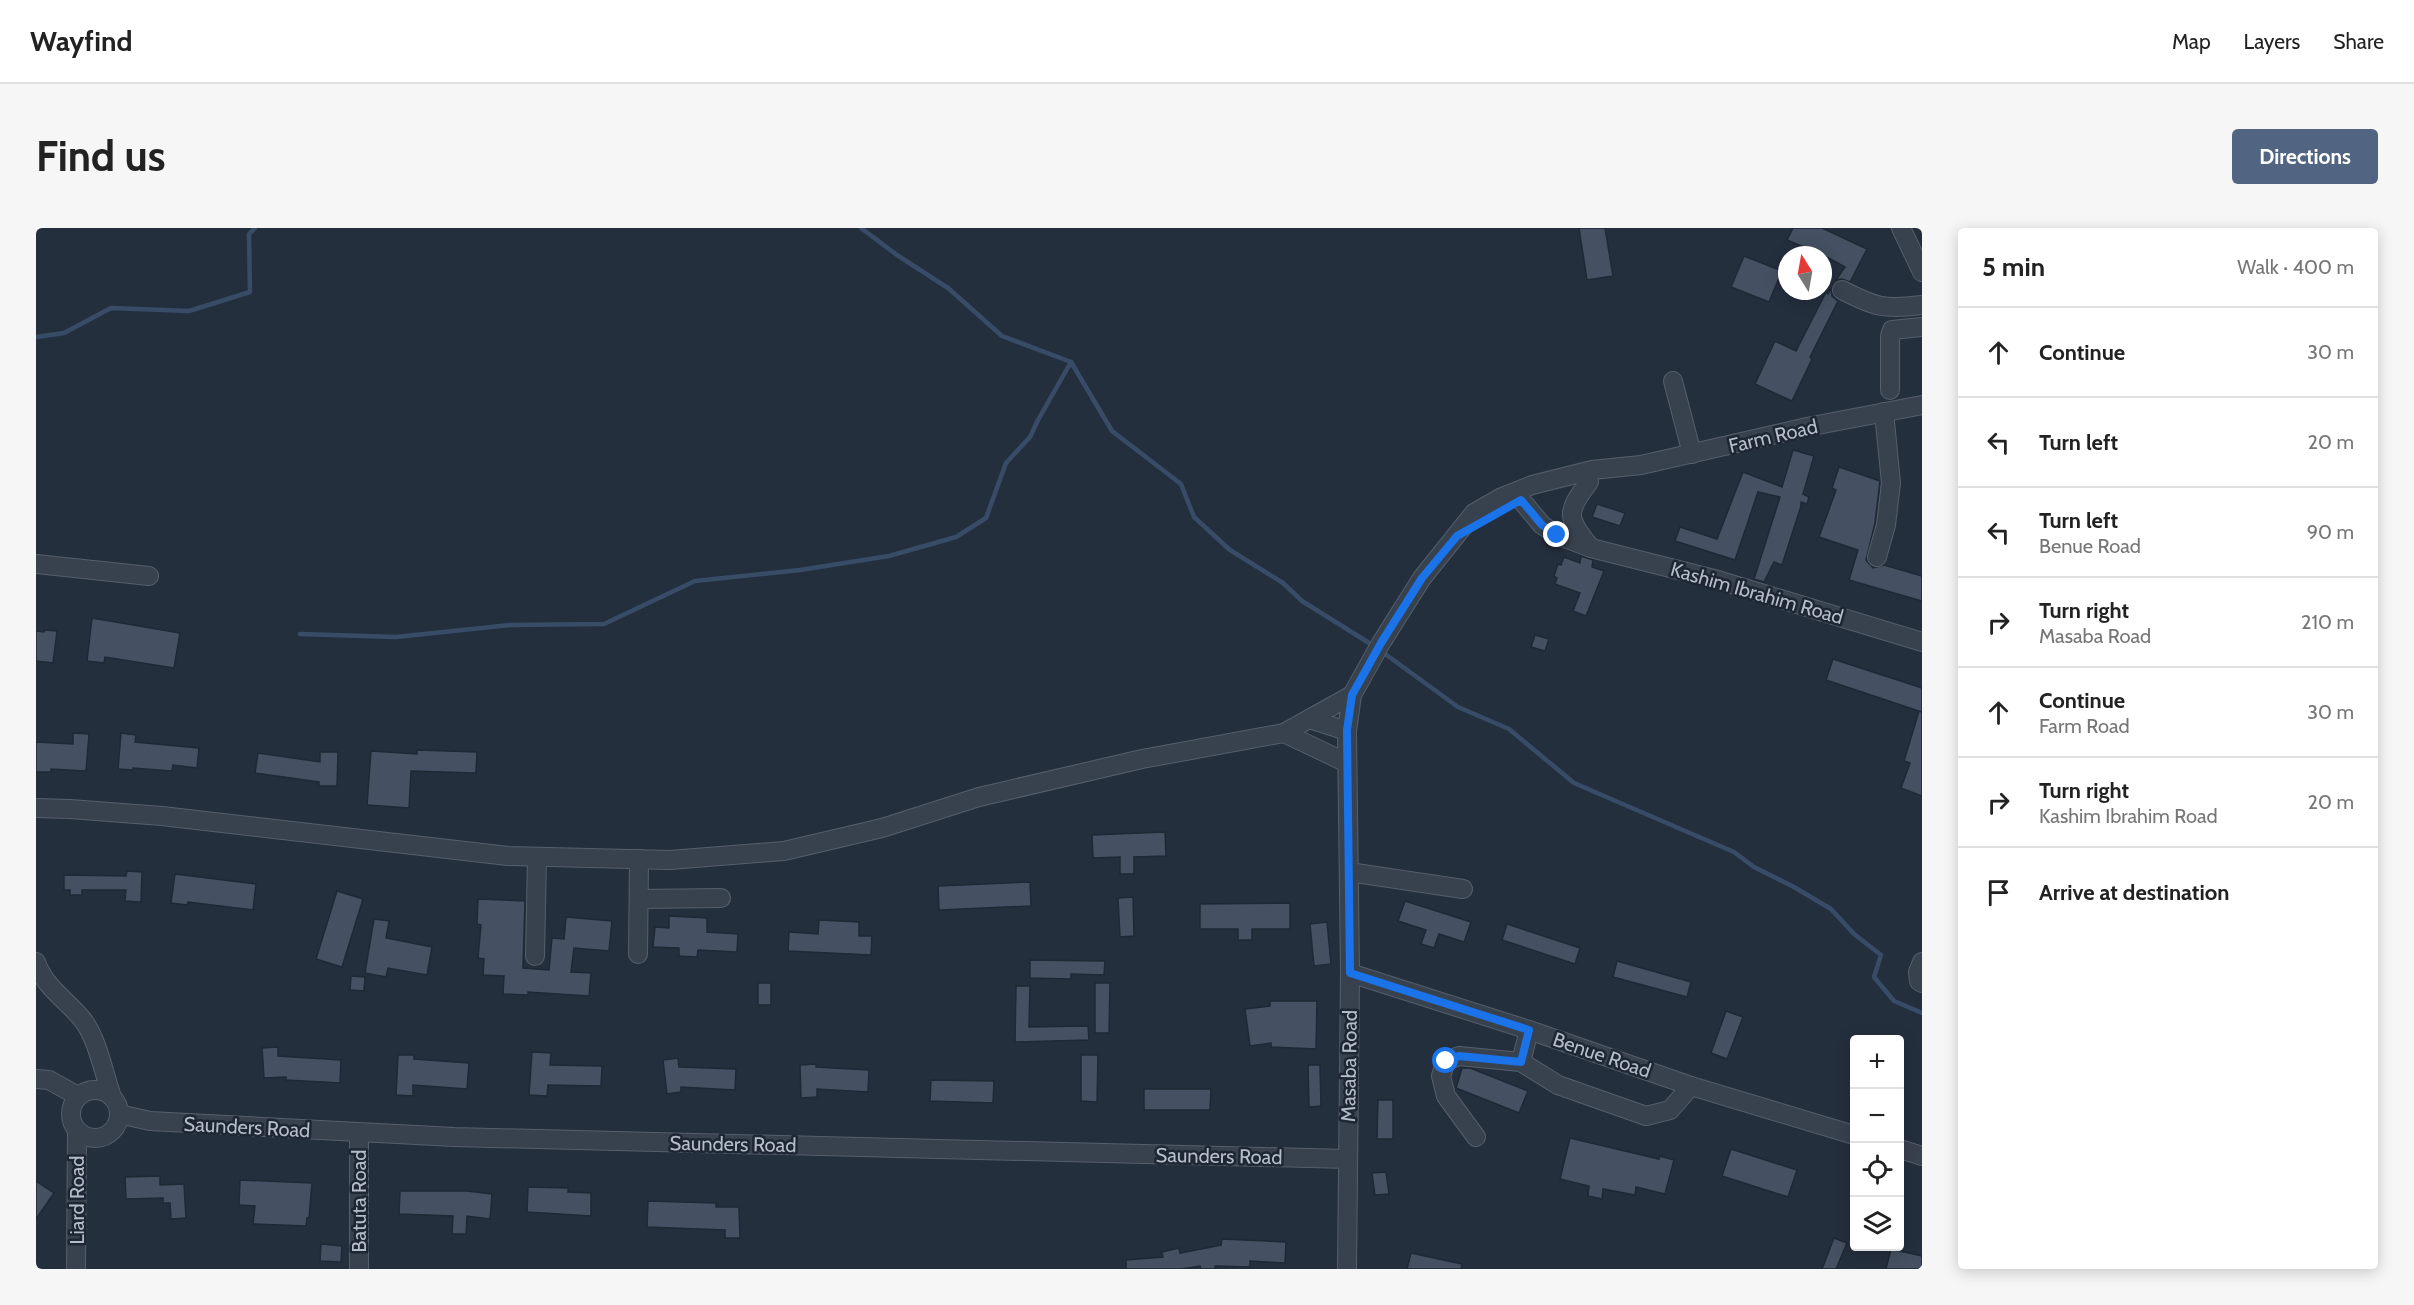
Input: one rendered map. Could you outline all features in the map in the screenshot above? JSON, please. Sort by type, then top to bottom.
[{"type":"street","points":[[1901,228],[1922,272]]},
{"type":"street","points":[[1842,290],[1871,305],[1884,308],[1922,305]]},
{"type":"street","points":[[1890,390],[1892,330],[1922,327]]},
{"type":"street","points":[[1673,381],[1692,454]]},
{"type":"street","name":"Farm Road","points":[[1457,536],[1474,513],[1502,497],[1532,485],[1592,470],[1623,468],[1807,427],[1922,405]]},
{"type":"street","points":[[1877,557],[1886,525],[1891,483],[1884,412]]},
{"type":"street","name":"Farm Road","points":[[1457,536],[1521,500],[1607,477],[1623,468]]},
{"type":"street","points":[[1589,482],[1574,501],[1571,512],[1575,528],[1590,548]]},
{"type":"street","name":"Kashim Ibrahim Road","points":[[1521,500],[1542,525],[1557,535],[1590,548],[1718,580],[1922,642]]},
{"type":"street","name":"Masaba Road","points":[[1347,1269],[1350,973],[1347,730],[1352,695],[1381,643],[1422,578],[1457,536]]},
{"type":"street","points":[[36,564],[149,576]]},
{"type":"street","points":[[36,808],[162,816],[508,856],[670,860],[784,851],[882,828],[979,797],[1142,759],[1284,733],[1352,695]]},
{"type":"street","points":[[1309,719],[1347,730]]},
{"type":"street","points":[[1284,733],[1347,763]]},
{"type":"street","points":[[535,956],[537,857]]},
{"type":"street","points":[[638,954],[639,860]]},
{"type":"street","points":[[1349,872],[1463,888]]},
{"type":"street","points":[[639,899],[721,898]]},
{"type":"street","points":[[36,962],[41,975],[51,988],[83,1020],[102,1067],[112,1097],[116,1102],[119,1114],[114,1129],[107,1134],[92,1138],[77,1131],[70,1117],[70,1110],[102,1067]]},
{"type":"street","points":[[1922,962],[1918,972],[1919,981],[1922,983]]},
{"type":"street","name":"Benue Road","points":[[1350,973],[1529,1030],[1691,1086],[1850,1135]]},
{"type":"street","points":[[1521,1062],[1529,1030]]},
{"type":"street","points":[[1476,1137],[1446,1096],[1441,1076],[1446,1061],[1459,1056],[1521,1062],[1558,1085],[1646,1116],[1670,1110],[1691,1086]]},
{"type":"street","points":[[36,1079],[49,1080],[84,1093],[99,1090],[112,1097]]},
{"type":"street","name":"Saunders Road","points":[[119,1114],[150,1121],[454,1137],[1348,1159]]},
{"type":"street","name":"Liard Road","points":[[76,1269],[77,1131]]},
{"type":"street","name":"Batuta Road","points":[[359,1133],[359,1269]]},
{"type":"street","points":[[1904,1151],[1922,1156]]},
{"type":"building","points":[[1579,228],[1605,228],[1613,276],[1587,280]]},
{"type":"building","points":[[1793,228],[1822,228],[1867,249],[1850,282],[1842,279],[1836,280],[1845,267],[1832,260],[1832,246],[1801,246],[1787,240]]},
{"type":"building","points":[[1744,256],[1778,269],[1778,281],[1769,302],[1731,287]]},
{"type":"building","points":[[1832,296],[1838,301],[1810,357],[1812,359],[1792,401],[1755,384],[1775,341],[1796,351],[1822,300],[1832,300]]},
{"type":"building","points":[[1793,450],[1814,456],[1803,494],[1809,497],[1807,504],[1801,502],[1782,565],[1774,562],[1764,582],[1754,579],[1780,497],[1758,492],[1735,560],[1675,541],[1680,527],[1717,539],[1743,472],[1782,487]]},
{"type":"building","points":[[1839,467],[1880,481],[1875,523],[1866,560],[1873,568],[1884,565],[1922,576],[1922,601],[1849,580],[1858,550],[1819,537],[1836,490],[1832,488]]},
{"type":"building","points":[[1597,504],[1625,513],[1620,526],[1592,517]]},
{"type":"building","points":[[1581,556],[1593,560],[1592,567],[1604,571],[1586,616],[1573,611],[1580,593],[1555,584],[1557,578],[1554,576],[1558,564],[1561,565],[1564,557],[1580,563]]},
{"type":"building","points":[[92,618],[180,633],[174,668],[105,657],[104,663],[87,661]]},
{"type":"building","points":[[45,630],[57,631],[53,663],[36,661],[36,631],[44,632]]},
{"type":"building","points":[[1535,635],[1549,639],[1545,651],[1531,647]]},
{"type":"building","points":[[1833,659],[1922,688],[1922,796],[1901,788],[1910,763],[1904,761],[1919,711],[1826,680]]},
{"type":"building","points":[[73,733],[89,734],[86,771],[51,769],[51,772],[36,772],[36,742],[73,744]]},
{"type":"building","points":[[121,733],[136,735],[135,742],[199,748],[197,768],[173,765],[172,771],[118,769]]},
{"type":"building","points":[[417,750],[477,752],[476,773],[411,771],[409,808],[367,805],[371,751],[417,754]]},
{"type":"building","points":[[320,752],[338,752],[337,786],[319,786],[319,782],[255,773],[258,753],[320,762]]},
{"type":"building","points":[[1165,832],[1166,856],[1134,857],[1134,874],[1120,874],[1120,857],[1093,858],[1092,835]]},
{"type":"building","points":[[127,871],[142,872],[141,902],[125,901],[126,890],[82,890],[82,895],[70,895],[70,890],[64,890],[64,875],[126,876]]},
{"type":"building","points":[[175,874],[256,884],[253,910],[188,902],[187,905],[171,903]]},
{"type":"building","points":[[1030,882],[1031,906],[939,910],[938,886]]},
{"type":"building","points":[[337,891],[363,899],[342,967],[316,959]]},
{"type":"building","points":[[1133,897],[1134,936],[1120,937],[1118,898]]},
{"type":"building","points":[[478,899],[525,901],[523,968],[549,970],[552,938],[564,939],[566,917],[612,921],[609,951],[574,948],[571,972],[591,973],[589,996],[528,992],[528,995],[503,994],[504,976],[483,975],[484,959],[478,958],[481,925],[477,924]]},
{"type":"building","points":[[1405,901],[1471,922],[1464,942],[1439,934],[1434,948],[1421,944],[1426,930],[1398,921]]},
{"type":"building","points":[[1290,903],[1290,929],[1252,929],[1252,940],[1238,940],[1238,929],[1200,929],[1200,904]]},
{"type":"building","points":[[669,916],[707,918],[707,932],[738,934],[737,952],[698,950],[697,957],[679,956],[679,948],[653,947],[655,927],[669,928]]},
{"type":"building","points":[[374,919],[389,921],[386,938],[432,947],[427,975],[388,968],[386,977],[365,973]]},
{"type":"building","points":[[819,920],[859,922],[859,936],[872,936],[871,955],[788,951],[789,932],[818,934]]},
{"type":"building","points":[[1327,922],[1331,964],[1314,966],[1310,924]]},
{"type":"building","points":[[1507,924],[1580,948],[1575,964],[1502,940]]},
{"type":"building","points":[[1030,960],[1105,961],[1104,975],[1071,974],[1071,979],[1030,978]]},
{"type":"building","points":[[1617,961],[1691,982],[1687,997],[1613,977]]},
{"type":"building","points":[[351,976],[365,977],[364,991],[350,990]]},
{"type":"building","points":[[758,983],[771,983],[771,1005],[758,1005]]},
{"type":"building","points":[[1095,983],[1110,983],[1109,1033],[1095,1033]]},
{"type":"building","points":[[1016,986],[1030,986],[1029,1027],[1088,1026],[1089,1040],[1015,1042]]},
{"type":"building","points":[[1270,1001],[1317,1001],[1316,1049],[1271,1047],[1271,1043],[1250,1046],[1245,1009],[1270,1006]]},
{"type":"building","points":[[1726,1011],[1743,1017],[1727,1059],[1711,1053]]},
{"type":"building","points":[[278,1047],[278,1056],[341,1060],[340,1083],[286,1080],[286,1077],[264,1078],[262,1048]]},
{"type":"building","points":[[532,1052],[551,1053],[550,1065],[602,1066],[601,1086],[548,1085],[547,1096],[529,1095]]},
{"type":"building","points":[[398,1055],[414,1055],[414,1059],[469,1063],[467,1089],[413,1085],[413,1096],[396,1095]]},
{"type":"building","points":[[1081,1055],[1098,1055],[1097,1102],[1081,1101]]},
{"type":"building","points":[[678,1058],[679,1067],[736,1069],[735,1090],[681,1087],[681,1092],[667,1094],[663,1060]]},
{"type":"building","points":[[816,1064],[816,1067],[869,1070],[868,1092],[817,1089],[817,1097],[801,1098],[800,1065]]},
{"type":"building","points":[[1308,1065],[1320,1065],[1321,1106],[1309,1107]]},
{"type":"building","points":[[1462,1068],[1470,1068],[1528,1091],[1519,1113],[1456,1088]]},
{"type":"building","points":[[931,1080],[994,1081],[993,1103],[930,1101]]},
{"type":"building","points":[[1144,1089],[1211,1089],[1210,1110],[1144,1110]]},
{"type":"building","points":[[1378,1100],[1393,1100],[1393,1139],[1377,1139]]},
{"type":"building","points":[[1570,1138],[1659,1159],[1660,1156],[1674,1160],[1665,1194],[1636,1187],[1635,1195],[1603,1189],[1602,1199],[1588,1196],[1589,1186],[1560,1179]]},
{"type":"building","points":[[1731,1149],[1797,1170],[1788,1197],[1722,1176]]},
{"type":"building","points":[[1386,1172],[1389,1194],[1375,1195],[1372,1173]]},
{"type":"building","points":[[160,1176],[160,1185],[184,1184],[186,1218],[171,1219],[170,1203],[163,1203],[163,1198],[126,1199],[125,1177]]},
{"type":"building","points":[[240,1180],[312,1183],[309,1218],[307,1218],[306,1226],[253,1224],[255,1206],[239,1205]]},
{"type":"building","points":[[36,1181],[54,1193],[36,1219]]},
{"type":"building","points":[[528,1187],[568,1188],[568,1192],[591,1193],[591,1216],[527,1212]]},
{"type":"building","points":[[400,1191],[467,1191],[492,1194],[490,1219],[467,1216],[466,1234],[452,1234],[453,1216],[399,1214]]},
{"type":"building","points":[[648,1201],[716,1203],[716,1207],[739,1207],[740,1238],[725,1238],[725,1230],[647,1227]]},
{"type":"building","points":[[1834,1238],[1847,1243],[1836,1269],[1822,1269]]},
{"type":"building","points":[[1222,1239],[1286,1242],[1285,1263],[1250,1261],[1250,1267],[1215,1266],[1215,1269],[1201,1269],[1200,1266],[1182,1269],[1126,1269],[1126,1260],[1163,1257],[1162,1252],[1179,1248],[1180,1253],[1221,1245]]},
{"type":"building","points":[[321,1244],[342,1246],[341,1262],[320,1261]]},
{"type":"building","points":[[1890,1251],[1922,1256],[1922,1269],[1886,1269]]},
{"type":"building","points":[[1411,1253],[1462,1264],[1461,1269],[1407,1269]]},
{"type":"waterway","points":[[36,337],[64,333],[111,308],[189,311],[250,292],[249,234],[255,228]]},
{"type":"waterway","points":[[861,228],[948,288],[1002,336],[1071,362],[1112,431],[1181,484],[1194,517],[1230,550],[1283,583],[1302,601],[1374,646]]},
{"type":"waterway","points":[[300,634],[396,637],[511,625],[604,624],[695,581],[800,570],[889,556],[956,537],[986,518],[1006,463],[1030,437],[1071,362]]},
{"type":"waterway","points":[[1381,651],[1458,707],[1509,729],[1574,783],[1734,852],[1754,867],[1831,909],[1854,934],[1881,955],[1874,977],[1894,1001],[1922,1013]]},
{"type":"route","points":[[1446,1061],[1459,1056],[1521,1062],[1529,1030],[1350,973],[1347,730],[1352,695],[1381,643],[1422,578],[1457,536],[1521,500],[1542,525],[1557,535]]}]
